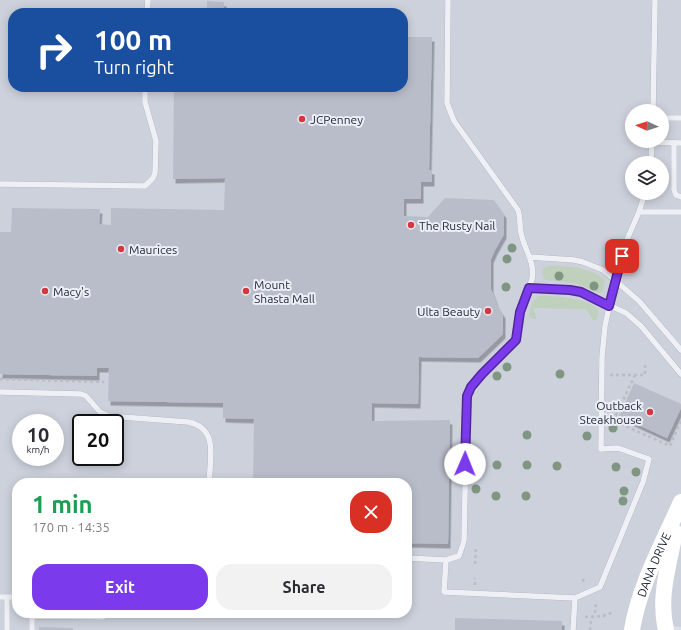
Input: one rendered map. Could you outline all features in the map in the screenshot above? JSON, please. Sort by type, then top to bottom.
[{"type":"main road","name":"DANA DRIVE","points":[[632,630],[644,586],[681,503]]},
{"type":"main road","points":[[666,630],[663,595],[681,503]]},
{"type":"lane","points":[[412,558],[446,560],[458,556],[464,541],[467,396],[471,387],[482,374],[516,340],[520,312],[533,273],[530,258],[522,238],[520,217],[516,208],[458,127],[448,108],[448,0]]},
{"type":"lane","points":[[653,104],[655,0]]},
{"type":"lane","points":[[0,184],[145,186],[153,178],[155,173],[156,141],[146,102],[145,92]]},
{"type":"lane","points":[[669,118],[681,118]]},
{"type":"lane","points":[[669,142],[681,143]]},
{"type":"lane","points":[[674,142],[674,190],[676,195],[681,197]]},
{"type":"lane","points":[[446,560],[444,592],[575,598],[600,587],[643,482],[649,459],[618,448],[601,449],[603,339],[615,280],[625,244],[643,200]]},
{"type":"lane","points":[[639,212],[681,212]]},
{"type":"lane","points":[[530,258],[556,258],[583,262],[603,270],[649,311],[681,350]]},
{"type":"lane","points":[[529,288],[581,292],[626,313],[641,326],[681,374]]},
{"type":"lane","points":[[0,392],[81,394],[86,396],[100,412],[108,416],[188,422],[196,424],[205,430],[210,440],[209,478]]},
{"type":"lane","points":[[0,597],[12,597]]},
{"type":"lane","points":[[7,597],[7,630]]},
{"type":"lane","points":[[573,630],[575,598]]},
{"type":"lane","points":[[32,618],[32,630]]},
{"type":"path","points":[[610,375],[645,375],[645,365]]},
{"type":"path","points":[[613,421],[634,375]]},
{"type":"path","points":[[0,380],[104,382]]},
{"type":"path","points":[[610,419],[670,446],[681,421]]},
{"type":"path","points":[[475,564],[476,547]]},
{"type":"path","points":[[475,578],[475,587]]},
{"type":"path","points":[[590,630],[596,602]]},
{"type":"path","points":[[585,617],[593,617],[614,612]]},
{"type":"shaded area","points":[[0,0],[681,0],[681,627],[673,626],[673,630],[0,630]]},
{"type":"green space","points":[[548,266],[578,268],[600,276],[605,280],[603,291],[599,293],[575,283],[546,280],[543,278],[542,271]]},
{"type":"green space","points":[[538,296],[554,296],[588,303],[595,307],[599,313],[596,320],[593,320],[586,309],[533,308],[537,319],[532,319],[529,316],[530,311]]},
{"type":"building","points":[[207,1],[224,2],[224,8],[207,8]]},
{"type":"building","name":"Mount Shasta Mall","points":[[408,37],[432,37],[429,170],[432,170],[432,182],[421,182],[421,199],[404,199],[404,216],[428,217],[445,198],[494,200],[504,214],[504,234],[491,259],[491,289],[497,305],[503,314],[503,334],[478,358],[419,357],[418,404],[372,403],[372,421],[450,420],[448,544],[412,543],[412,478],[253,478],[254,419],[223,418],[223,403],[108,401],[109,368],[97,368],[97,376],[0,374],[0,232],[11,232],[12,208],[100,209],[99,224],[111,225],[111,208],[224,210],[225,178],[173,179],[174,92],[408,92]]},
{"type":"building","name":"Outback Steakhouse","points":[[634,383],[681,404],[681,408],[667,438],[619,416]]},
{"type":"building","points":[[455,618],[562,621],[562,630],[455,630]]},
{"type":"building","points":[[39,627],[73,628],[73,630],[39,630]]},
{"type":"place","name":"JCPenney","points":[[302,119]]},
{"type":"place","name":"The Rusty Nail","points":[[411,225]]},
{"type":"place","name":"Maurices","points":[[121,249]]},
{"type":"place","name":"Macy's","points":[[45,291]]},
{"type":"place","name":"Mount Shasta Mall","points":[[246,291]]},
{"type":"place","name":"Ulta Beauty","points":[[488,311]]},
{"type":"place","name":"Outback Steakhouse","points":[[650,412]]},
{"type":"route","points":[[465,464],[467,396],[471,387],[482,374],[516,340],[520,312],[529,288],[561,288],[581,292],[609,306],[622,256]]}]
